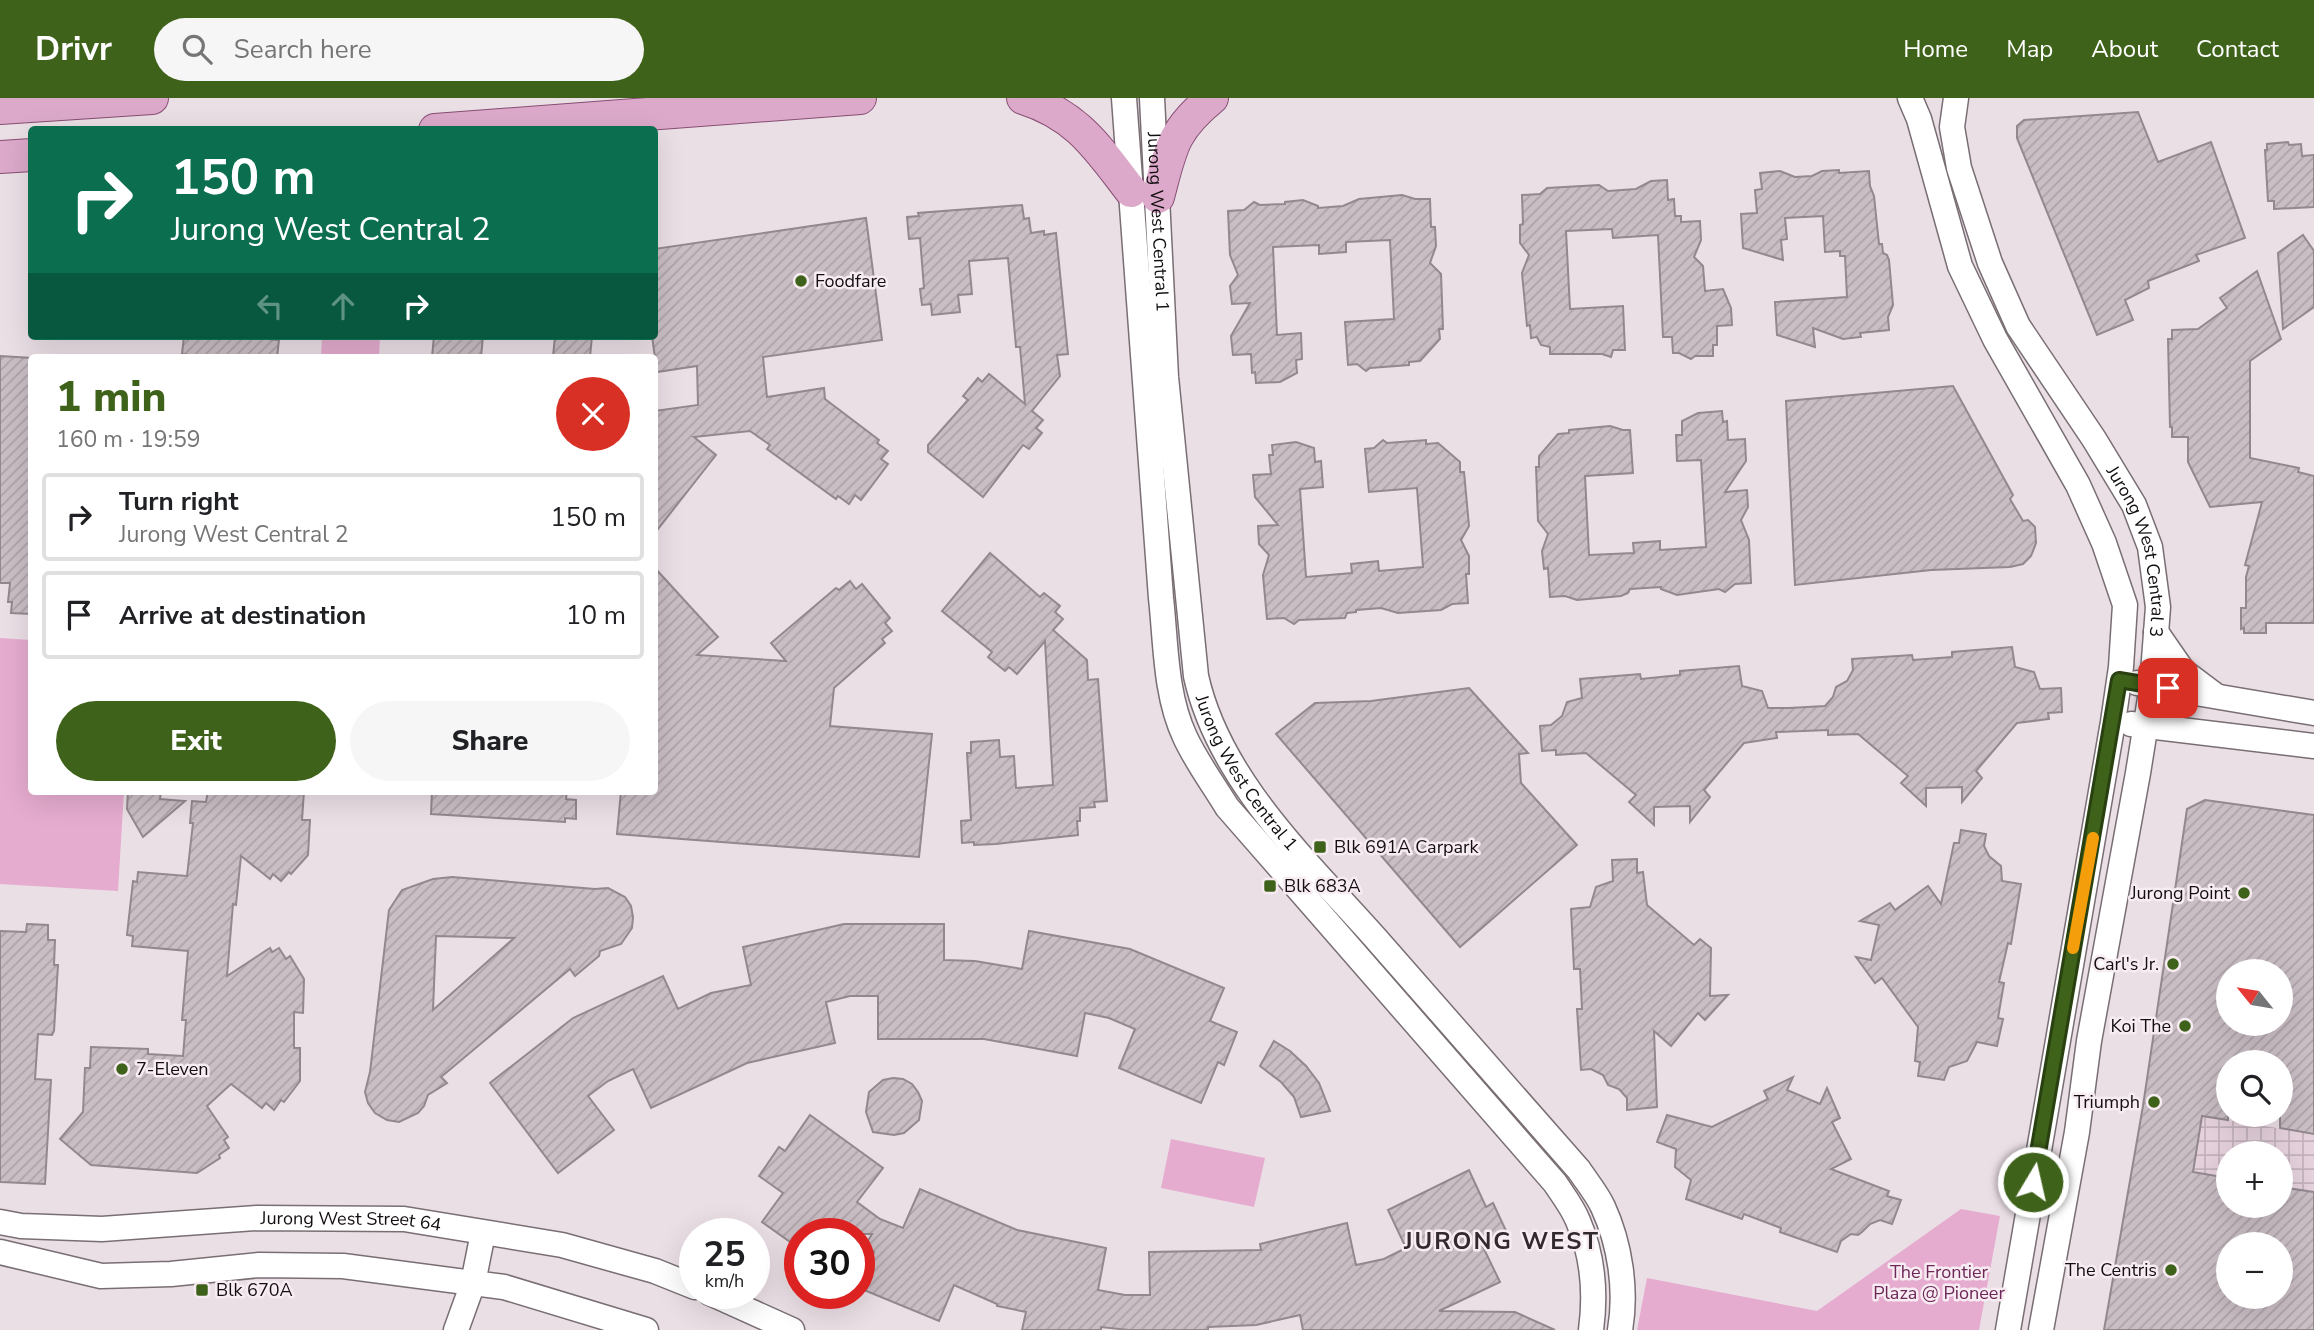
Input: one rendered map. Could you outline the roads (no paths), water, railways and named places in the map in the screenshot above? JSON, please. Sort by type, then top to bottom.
[{"type":"main road","points":[[5,104],[152,98]]},
{"type":"main road","points":[[488,126],[860,98]]},
{"type":"main road","points":[[1023,98],[1047,106],[1075,124],[1145,194],[1174,140],[1191,116],[1212,98]]},
{"type":"main road","points":[[0,156],[28,155]]},
{"type":"street","name":"Jurong West Central 1","points":[[1124,98],[1145,194],[1196,677],[1201,702],[1211,727],[1259,806],[1579,1170],[1602,1205],[1616,1243],[1625,1306],[1620,1330]]},
{"type":"street","name":"Jurong West Central 1","points":[[1152,98],[1139,319],[1169,677],[1185,737],[1227,807],[1555,1183],[1578,1219],[1590,1255],[1595,1303],[1591,1330]]},
{"type":"street","name":"Jurong West Central 3","points":[[1910,98],[1919,118],[1960,266],[1995,339],[2078,485],[2104,543],[2125,605],[2113,722],[2008,1330]]},
{"type":"street","name":"Jurong West Central 3","points":[[1955,98],[1952,127],[1959,168],[1990,263],[2018,326],[2094,439],[2134,505],[2150,547],[2158,607],[2146,725],[2089,1041],[2077,1132],[2041,1330]]},
{"type":"street","points":[[2156,632],[2183,671],[2217,697]]},
{"type":"street","points":[[2119,680],[2314,713]]},
{"type":"street","points":[[2113,722],[2314,746]]},
{"type":"street","name":"Jurong West Street 64","points":[[0,1222],[21,1226],[102,1229],[257,1218],[404,1219],[562,1245],[655,1271],[679,1281]]},
{"type":"street","points":[[456,1330],[473,1283],[483,1233]]},
{"type":"street","points":[[0,1252],[101,1276],[259,1265],[343,1266],[504,1287],[646,1330]]},
{"type":"street","points":[[745,1309],[792,1330]]},
{"type":"place","name":"Foodfare","points":[[801,281]]},
{"type":"place","name":"Blk 691A Carpark","points":[[1320,847]]},
{"type":"place","name":"Blk 683A","points":[[1270,886]]},
{"type":"place","name":"Jurong Point","points":[[2244,893]]},
{"type":"place","name":"Carl's Jr.","points":[[2173,964]]},
{"type":"place","name":"Koi The","points":[[2185,1026]]},
{"type":"place","name":"7-Eleven","points":[[122,1069]]},
{"type":"place","name":"Triumph","points":[[2154,1102]]},
{"type":"place","name":"The Centris","points":[[2171,1270]]},
{"type":"place","name":"Blk 670A","points":[[202,1290]]},
{"type":"district","name":"JURONG WEST","points":[[1502,1241]]},
{"type":"park label","name":"The Frontier Plaza @ Pioneer","points":[[1939,1282]]}]
